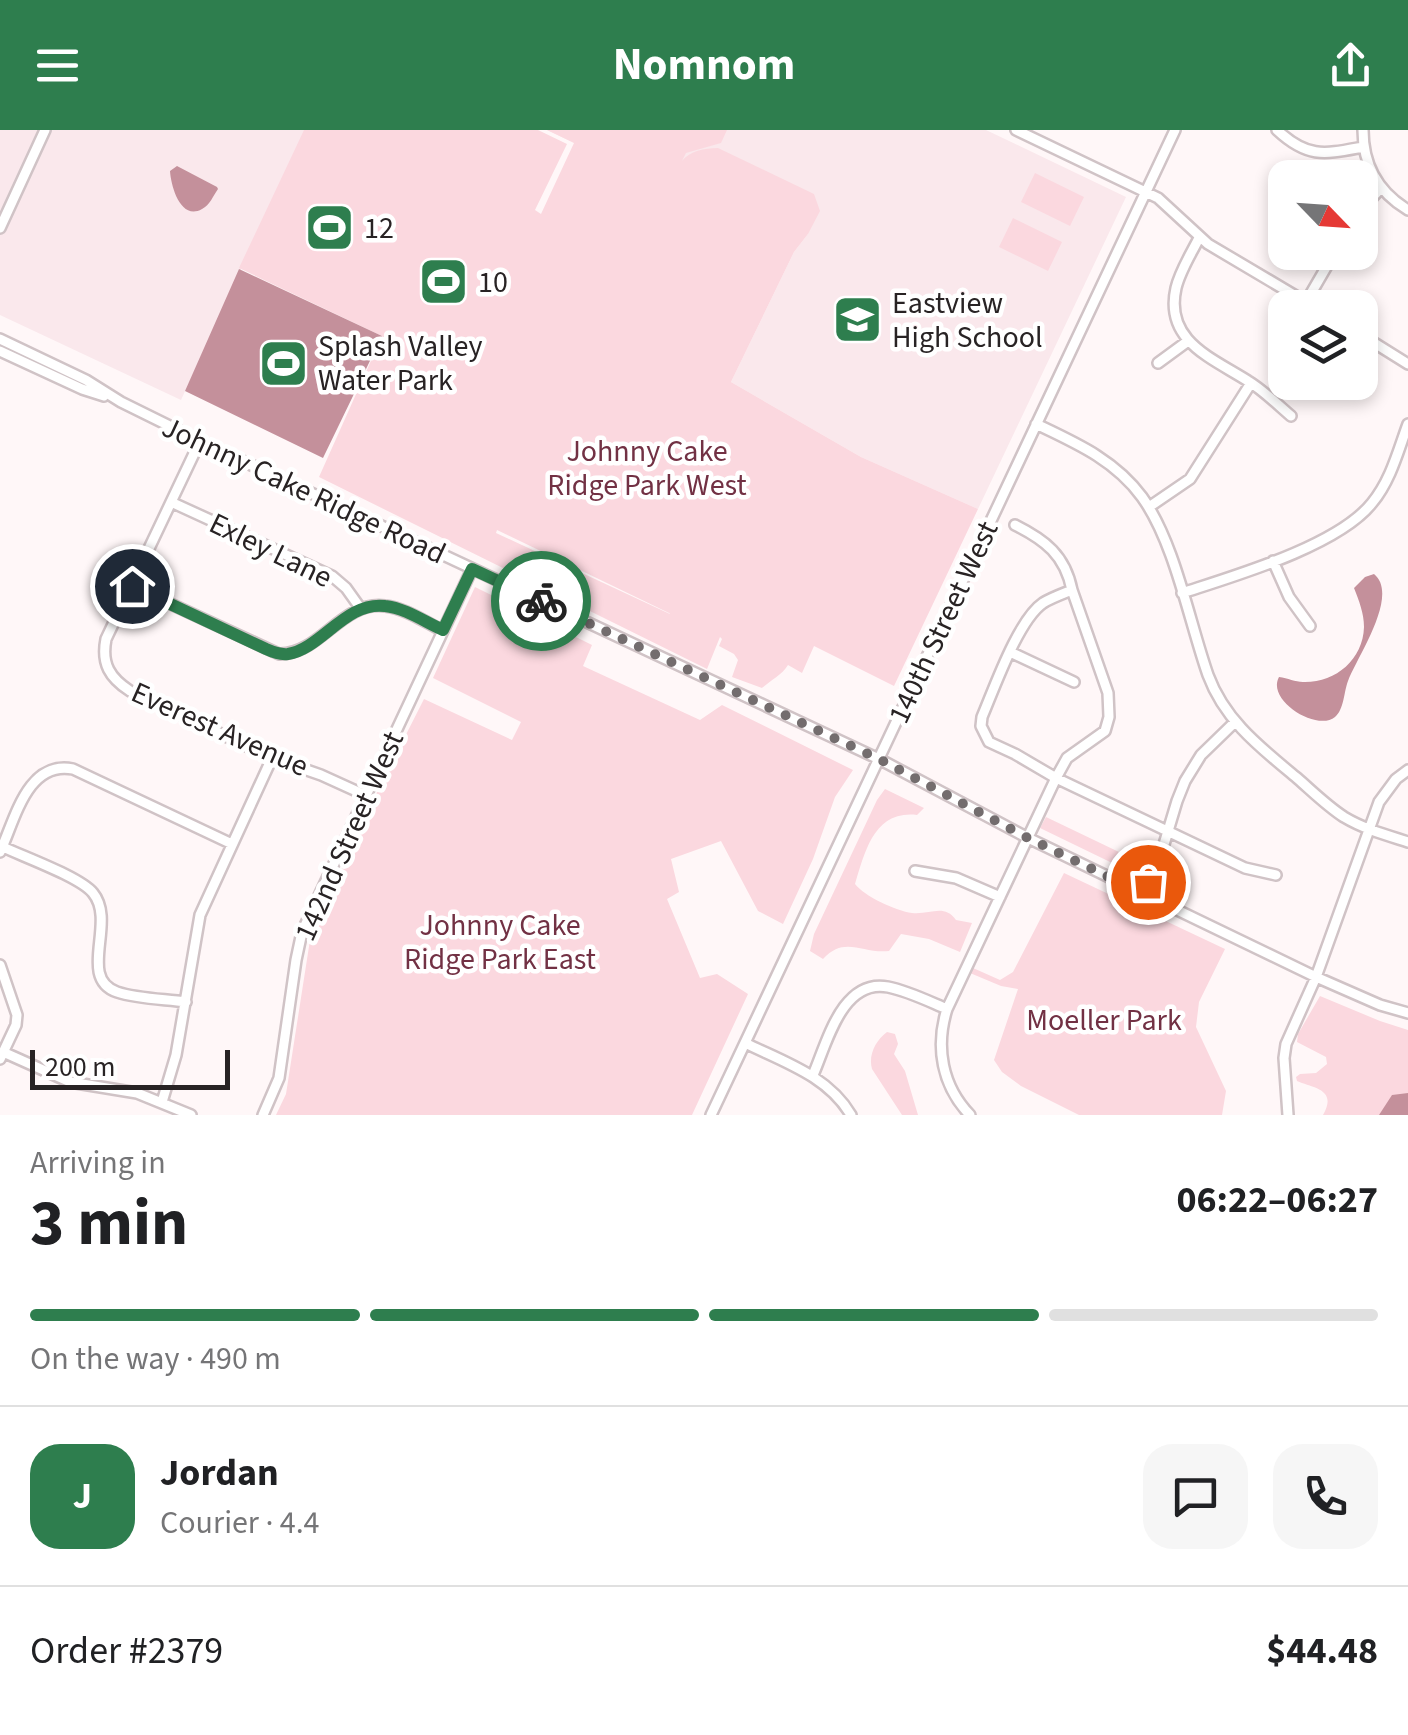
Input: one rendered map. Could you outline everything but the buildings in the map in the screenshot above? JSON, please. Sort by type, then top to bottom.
[{"type":"street","points":[[0,228],[45,130]]},
{"type":"street","points":[[1016,130],[1162,201],[1199,238],[1286,290]]},
{"type":"street","name":"140th Street West","points":[[711,1115],[1175,130]]},
{"type":"street","points":[[1278,130],[1299,148],[1315,153],[1363,147]]},
{"type":"street","points":[[1363,130],[1368,166],[1381,188],[1408,210]]},
{"type":"street","points":[[1378,191],[1381,188]]},
{"type":"street","points":[[1199,238],[1180,276],[1174,299],[1177,321],[1188,340],[1204,355],[1252,383],[1291,416]]},
{"type":"street","name":"Johnny Cake Ridge Road","points":[[0,339],[200,442],[879,759],[1028,838],[1316,977],[1408,1013]]},
{"type":"street","points":[[1158,362],[1188,340]]},
{"type":"street","points":[[1378,345],[1408,364]]},
{"type":"street","name":"Johnny Cake Ridge Road","points":[[0,352],[121,402]]},
{"type":"street","points":[[1149,507],[1190,478],[1252,383]]},
{"type":"street","points":[[1036,424],[1106,462],[1149,507],[1164,537],[1212,686],[1235,722],[1345,817],[1367,829],[1408,842]]},
{"type":"street","points":[[1182,592],[1274,562],[1342,529],[1368,508],[1387,480],[1408,424]]},
{"type":"street","points":[[200,442],[132,586],[279,654],[290,654],[361,609],[376,606],[392,607],[443,630]]},
{"type":"street","name":"Exley Lane","points":[[171,502],[325,572],[346,588],[361,609]]},
{"type":"street","points":[[970,1115],[952,1090],[942,1060],[947,1009],[1067,758],[1105,732],[1109,716],[1108,694],[1068,572],[1040,537],[1015,525]]},
{"type":"street","points":[[1274,562],[1289,597],[1310,626]]},
{"type":"street","name":"142nd Street West","points":[[263,1115],[279,1078],[302,932],[472,569]]},
{"type":"street","name":"Everest Avenue","points":[[132,586],[104,652],[113,678],[124,688],[272,758],[365,795]]},
{"type":"street","points":[[1072,590],[1032,612],[1010,652],[982,717],[981,726],[989,742],[1245,868],[1276,875]]},
{"type":"street","points":[[1010,652],[1074,682]]},
{"type":"street","points":[[1142,893],[1192,768],[1235,722]]},
{"type":"street","points":[[162,1102],[176,1055],[200,915],[272,758]]},
{"type":"street","points":[[186,1002],[120,993],[104,984],[98,971],[103,920],[96,898],[87,887],[1,850],[32,785],[49,770],[68,768],[232,844]]},
{"type":"street","points":[[1288,1115],[1286,1044],[1316,977],[1378,802],[1408,770]]},
{"type":"street","points":[[915,872],[956,878],[1000,897]]},
{"type":"street","points":[[0,965],[17,1015],[2,1056],[70,1082],[137,1094],[191,1115]]},
{"type":"street","points":[[812,1075],[843,1008],[862,989],[890,987],[947,1009]]},
{"type":"street","points":[[745,1043],[812,1075],[831,1089],[851,1115]]},
{"type":"shaded area","points":[[0,130],[305,130],[181,400],[0,315]]},
{"type":"shaded area","points":[[547,130],[986,130],[1126,197],[978,509],[861,457],[731,382],[794,252],[808,234],[668,187]]},
{"type":"shaded area","points":[[177,166],[217,187],[205,207],[188,210],[178,200],[170,171]]},
{"type":"shaded area","name":"Splash Valley Water Park","points":[[239,269],[382,336],[323,458],[185,391]]},
{"type":"shaded area","points":[[1374,574],[1381,584],[1380,611],[1348,681],[1340,710],[1327,721],[1306,717],[1286,704],[1277,686],[1279,677],[1315,681],[1336,674],[1353,659],[1364,627],[1354,588]]},
{"type":"shaded area","points":[[1408,1093],[1408,1115],[1379,1115],[1392,1095]]},
{"type":"green space","name":"Johnny Cake Ridge Park West","points":[[304,130],[538,130],[567,144],[535,210],[541,214],[574,143],[547,130],[727,130],[721,143],[686,153],[682,161],[698,151],[718,148],[814,194],[820,211],[794,252],[731,382],[861,457],[978,509],[894,686],[814,646],[802,673],[788,665],[762,688],[732,677],[738,660],[719,646],[720,637],[707,669],[319,477],[382,336],[239,268]],"holes":[[[497,530],[670,614],[496,533]]]},
{"type":"green space","points":[[1035,173],[1084,197],[1070,226],[1021,202]]},
{"type":"green space","points":[[1013,218],[1062,242],[1048,271],[999,247]]},
{"type":"green space","name":"Johnny Cake Ridge Park East","points":[[475,587],[592,645],[583,666],[700,720],[722,705],[853,770],[835,797],[813,859],[783,924],[758,911],[721,841],[671,859],[679,892],[667,899],[700,978],[717,974],[748,994],[692,1115],[276,1115],[286,1094],[310,940],[424,699],[512,740],[521,722],[433,678]]},
{"type":"green space","points":[[885,789],[924,808],[917,815],[902,815],[881,826],[868,847],[855,884],[873,898],[898,909],[912,913],[942,911],[956,920],[972,923],[960,952],[929,939],[901,934],[889,951],[846,947],[823,959],[810,951],[814,934]]},
{"type":"green space","points":[[1046,817],[1144,864],[1139,876],[1040,828]]},
{"type":"green space","name":"Moeller Park","points":[[1064,873],[1225,949],[1199,1002],[1196,1027],[1226,1091],[1222,1115],[1079,1115],[1021,1086],[1002,1072],[994,1060],[1018,989],[970,973],[973,968],[1000,980],[1013,972]]},
{"type":"green space","points":[[1320,996],[1408,1030],[1408,1115],[1323,1115],[1326,1095],[1297,1081],[1300,1074],[1316,1073],[1327,1064],[1326,1057],[1297,1042]]},
{"type":"green space","points":[[887,1032],[895,1034],[898,1044],[894,1054],[905,1071],[918,1115],[902,1115],[872,1069],[874,1048]]},
{"type":"way so far","points":[[541,601],[879,759],[1142,893],[1148,882]]},
{"type":"place","name":"12","points":[[329,228]]},
{"type":"place","name":"10","points":[[443,282]]},
{"type":"place","name":"Eastview High School","points":[[857,320]]},
{"type":"place","name":"Splash Valley Water Park","points":[[283,363]]},
{"type":"route","points":[[132,586],[279,654],[302,648],[370,606],[392,607],[443,630],[472,569],[541,601]]}]
